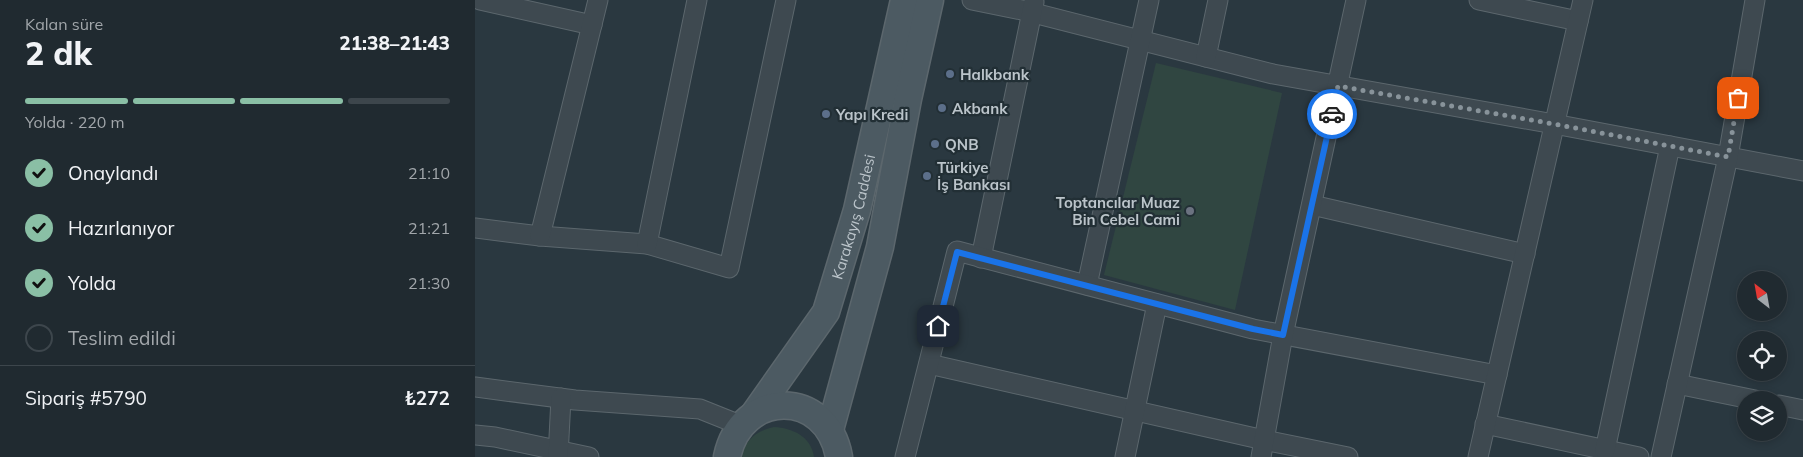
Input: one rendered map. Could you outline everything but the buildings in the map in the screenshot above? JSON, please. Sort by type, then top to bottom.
[{"type":"main road","name":"Karakayış Caddesi","points":[[727,457],[731,440],[826,312],[857,210],[904,0]]},
{"type":"main road","name":"Karakayış Caddesi","points":[[830,430],[880,247],[908,99],[930,0]]},
{"type":"main road","points":[[747,420],[770,407],[787,406],[803,409],[818,418],[830,430],[837,444],[839,457]]},
{"type":"street","points":[[480,0],[592,26]]},
{"type":"street","points":[[540,236],[598,0]]},
{"type":"street","points":[[647,244],[697,0]]},
{"type":"street","points":[[475,228],[540,236],[647,244],[729,268],[786,0]]},
{"type":"street","points":[[971,0],[1033,6],[1141,40],[1273,74],[1803,171]]},
{"type":"street","points":[[1087,286],[1149,0]]},
{"type":"street","points":[[1205,57],[1218,0]]},
{"type":"street","points":[[1262,448],[1283,335],[1356,0]]},
{"type":"street","points":[[1479,0],[1578,20]]},
{"type":"street","points":[[1478,457],[1583,0]]},
{"type":"street","points":[[1661,457],[1728,157],[1755,0]]},
{"type":"street","points":[[981,258],[1033,6]]},
{"type":"street","points":[[1605,450],[1670,146]]},
{"type":"street","points":[[1312,205],[1525,254]]},
{"type":"street","points":[[905,457],[957,252],[1253,329],[1497,375]]},
{"type":"street","points":[[1125,457],[1157,304]]},
{"type":"street","points":[[929,364],[1134,410],[1262,448],[1348,457]]},
{"type":"street","points":[[1677,384],[1737,396]]},
{"type":"street","points":[[475,387],[561,398],[700,410],[747,420]]},
{"type":"street","points":[[558,454],[561,398]]},
{"type":"street","points":[[1787,407],[1803,410]]},
{"type":"street","points":[[1485,424],[1639,457]]},
{"type":"street","points":[[475,435],[495,437],[558,454],[589,457]]},
{"type":"green space","points":[[1156,63],[1282,93],[1235,310],[1104,275]]},
{"type":"green space","points":[[774,427],[800,434],[809,444],[814,457],[740,457],[745,446],[753,437],[762,431]]},
{"type":"way so far","points":[[1332,114],[1338,86],[1728,157],[1738,98]]},
{"type":"place","name":"Halkbank","points":[[950,74]]},
{"type":"place","name":"Akbank","points":[[942,108]]},
{"type":"place","name":"Yapı Kredi","points":[[826,114]]},
{"type":"place","name":"QNB","points":[[935,144]]},
{"type":"place","name":"Türkiye İş Bankası","points":[[927,176]]},
{"type":"place","name":"Toptancılar Muaz Bin Cebel Cami","points":[[1190,211]]},
{"type":"route","points":[[938,326],[957,252],[1253,329],[1283,335],[1332,114]]}]
